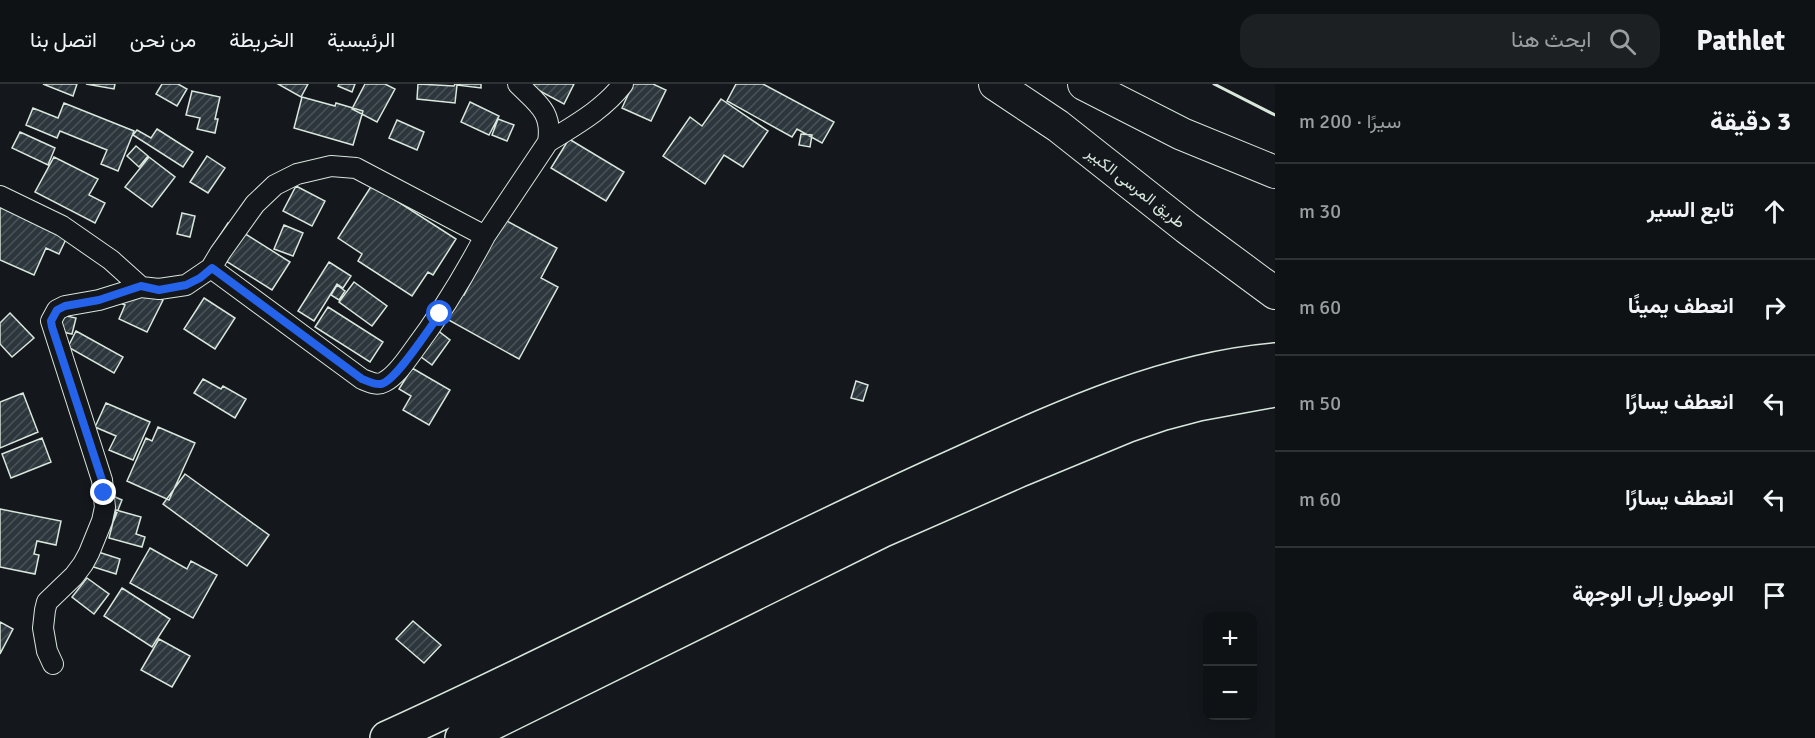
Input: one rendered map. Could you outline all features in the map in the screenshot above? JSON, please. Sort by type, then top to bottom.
[{"type":"highway","points":[[387,738],[660,608],[865,506],[1066,417],[1117,397],[1168,381],[1217,369],[1275,360]]},
{"type":"highway","points":[[462,738],[881,531],[1116,430],[1198,404],[1275,390]]},
{"type":"main road","name":"طريق المرسى الكبير","points":[[995,84],[1058,126],[1187,228],[1275,293]]},
{"type":"main road","points":[[1084,84],[1182,134],[1275,172]]},
{"type":"street","points":[[518,84],[545,111],[550,129],[548,142]]},
{"type":"street","points":[[212,268],[362,379],[379,384],[384,382],[394,374],[416,347],[463,278],[485,236],[548,142],[590,116],[623,84]]},
{"type":"street","points":[[0,196],[63,226],[111,260],[141,286],[159,290],[186,285],[200,278],[212,268],[255,204],[275,185],[297,174],[331,166],[356,168],[485,236]]},
{"type":"street","points":[[53,664],[46,651],[43,628],[47,602],[84,564],[102,521],[105,507],[102,480],[51,321],[57,310],[65,306],[99,300],[141,286]]},
{"type":"building","points":[[43,84],[77,84],[73,96]]},
{"type":"building","points":[[86,84],[115,84],[114,89]]},
{"type":"building","points":[[162,84],[178,84],[187,89],[177,106],[156,94]]},
{"type":"building","points":[[278,84],[308,84],[301,97]]},
{"type":"building","points":[[339,84],[355,84],[352,92],[338,86]]},
{"type":"building","points":[[365,84],[385,84],[395,89],[377,122],[352,109]]},
{"type":"building","points":[[418,84],[454,86],[455,84],[481,84],[481,88],[457,85],[455,103],[417,99]]},
{"type":"building","points":[[527,84],[574,84],[564,104]]},
{"type":"building","points":[[633,84],[653,84],[666,90],[651,121],[622,108]]},
{"type":"building","points":[[736,84],[763,84],[834,122],[822,143],[797,129],[792,137],[727,101]]},
{"type":"building","points":[[192,91],[220,97],[215,119],[218,119],[215,133],[197,129],[200,118],[186,115]]},
{"type":"building","points":[[302,97],[363,111],[353,145],[294,128]]},
{"type":"building","points":[[721,99],[768,131],[743,167],[724,155],[705,184],[663,156],[690,117],[702,126]]},
{"type":"building","points":[[470,102],[499,116],[489,135],[461,122]]},
{"type":"building","points":[[64,103],[134,131],[118,171],[101,164],[107,150],[60,131],[57,138],[26,125],[33,108],[58,118]]},
{"type":"building","points":[[498,119],[514,125],[507,141],[492,135]]},
{"type":"building","points":[[397,120],[424,132],[417,150],[389,138]]},
{"type":"building","points":[[157,129],[193,152],[183,167],[133,135],[137,130],[151,138]]},
{"type":"building","points":[[20,132],[55,148],[48,165],[12,148]]},
{"type":"building","points":[[801,134],[812,135],[810,147],[799,145]]},
{"type":"building","points":[[569,139],[624,172],[606,201],[551,168]]},
{"type":"building","points":[[136,146],[148,156],[139,167],[127,156]]},
{"type":"building","points":[[207,156],[225,168],[208,193],[190,182]]},
{"type":"building","points":[[54,157],[98,179],[89,195],[105,203],[95,223],[35,192]]},
{"type":"building","points":[[149,157],[175,177],[152,207],[125,187]]},
{"type":"building","points":[[372,185],[456,239],[433,275],[428,272],[412,296],[358,261],[362,254],[338,238]]},
{"type":"building","points":[[296,186],[325,201],[312,226],[283,211]]},
{"type":"building","points":[[0,205],[68,235],[59,254],[46,248],[34,275],[0,260]]},
{"type":"building","points":[[490,212],[557,248],[541,278],[558,287],[519,359],[445,318],[459,292],[464,295],[477,270]]},
{"type":"building","points":[[182,213],[195,216],[190,237],[177,234]]},
{"type":"building","points":[[228,223],[290,262],[272,290],[210,251]]},
{"type":"building","points":[[284,225],[303,233],[293,256],[274,249]]},
{"type":"building","points":[[329,262],[351,276],[343,288],[337,284],[314,321],[298,311]]},
{"type":"building","points":[[122,281],[163,300],[147,332],[119,319],[125,305],[113,300]]},
{"type":"building","points":[[354,282],[387,306],[372,326],[339,302]]},
{"type":"building","points":[[337,285],[345,291],[339,300],[331,295]]},
{"type":"building","points":[[204,298],[235,318],[215,349],[184,329]]},
{"type":"building","points":[[328,307],[383,342],[370,362],[315,327]]},
{"type":"building","points":[[10,313],[34,338],[12,357],[0,344],[0,323]]},
{"type":"building","points":[[57,314],[76,318],[72,334],[53,330]]},
{"type":"building","points":[[428,323],[450,340],[432,365],[409,348]]},
{"type":"building","points":[[76,331],[123,357],[114,373],[68,347]]},
{"type":"building","points":[[412,368],[450,390],[429,425],[403,410],[411,396],[399,389]]},
{"type":"building","points":[[203,379],[221,389],[223,386],[246,399],[235,418],[194,393]]},
{"type":"building","points":[[856,381],[868,385],[863,401],[851,398]]},
{"type":"building","points":[[23,393],[38,432],[0,448],[0,402]]},
{"type":"building","points":[[106,403],[150,422],[133,460],[109,450],[116,436],[95,427]]},
{"type":"building","points":[[158,427],[195,443],[169,500],[127,481],[146,438],[152,441]]},
{"type":"building","points":[[42,438],[51,462],[11,478],[2,454]]},
{"type":"building","points":[[185,474],[269,535],[247,566],[163,504]]},
{"type":"building","points":[[106,493],[122,500],[114,520],[99,514]]},
{"type":"building","points":[[0,509],[61,521],[56,545],[37,541],[34,554],[39,555],[35,574],[0,567]]},
{"type":"building","points":[[116,510],[141,517],[136,534],[145,537],[142,547],[109,538]]},
{"type":"building","points":[[150,548],[187,569],[191,561],[217,575],[193,618],[130,583]]},
{"type":"building","points":[[89,549],[120,559],[116,574],[84,564]]},
{"type":"building","points":[[87,578],[109,594],[94,614],[72,597]]},
{"type":"building","points":[[122,588],[170,619],[152,647],[104,616]]},
{"type":"building","points":[[413,621],[441,645],[424,663],[396,639]]},
{"type":"building","points":[[0,622],[13,629],[0,654]]},
{"type":"building","points":[[159,639],[190,656],[172,687],[141,670]]},
{"type":"wall","points":[[1214,84],[1275,115]]},
{"type":"route","points":[[104,493],[102,480],[52,327],[51,321],[57,310],[65,306],[99,300],[141,286],[159,290],[186,285],[200,278],[212,268],[362,379],[379,384],[401,366],[440,314]]}]
